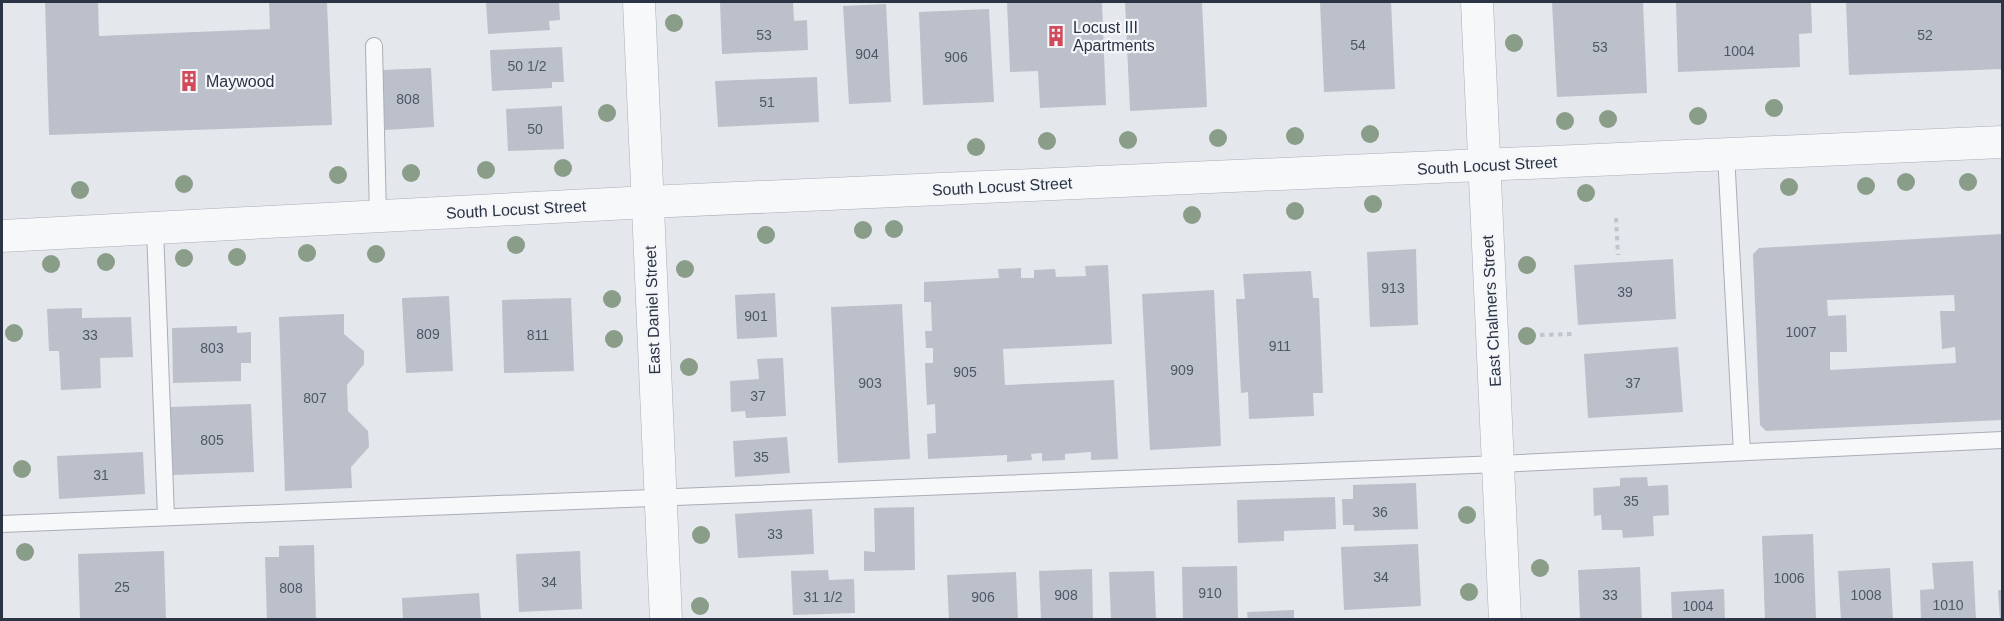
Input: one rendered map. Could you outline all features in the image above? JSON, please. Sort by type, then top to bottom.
[{"type":"street","name":"East Daniel Street","points":[[639,2],[666,620]]},
{"type":"street","name":"East Chalmers Street","points":[[1477,2],[1505,620]]},
{"type":"street","name":"South Locust Street","points":[[2,236],[648,202],[2002,142]]},
{"type":"lane","points":[[374,46],[378,217]]},
{"type":"lane","points":[[1726,154],[1742,452]]},
{"type":"lane","points":[[155,229],[166,517]]},
{"type":"lane","points":[[2,524],[1498,464],[2002,440]]},
{"type":"path","points":[[1616,218],[1618,255]]},
{"type":"path","points":[[1540,335],[1574,334]]},
{"type":"building","name":"Maywood","points":[[45,2],[98,2],[99,36],[270,29],[269,2],[327,2],[332,125],[49,135]]},
{"type":"building","points":[[486,2],[559,2],[560,20],[549,21],[550,30],[488,34]]},
{"type":"building","points":[[720,2],[793,2],[794,21],[807,20],[808,50],[722,54]]},
{"type":"building","name":"Locust III Apartments","points":[[1007,2],[1102,2],[1106,105],[1040,108],[1038,71],[1010,72]]},
{"type":"building","points":[[1125,2],[1202,2],[1207,107],[1130,111]]},
{"type":"building","points":[[1320,2],[1391,2],[1395,89],[1324,92]]},
{"type":"building","points":[[1552,2],[1643,2],[1647,93],[1557,97]]},
{"type":"building","points":[[1676,2],[1811,2],[1812,33],[1799,34],[1800,67],[1678,72]]},
{"type":"building","points":[[1846,2],[2002,2],[2002,69],[1849,75]]},
{"type":"building","points":[[886,4],[891,102],[849,104],[843,6]]},
{"type":"building","points":[[989,9],[994,102],[923,105],[919,12]]},
{"type":"building","points":[[562,47],[564,82],[552,82],[552,88],[492,91],[490,50]]},
{"type":"building","points":[[431,68],[434,127],[385,130],[382,70]]},
{"type":"building","points":[[817,77],[819,122],[718,127],[715,81]]},
{"type":"building","points":[[562,106],[564,149],[508,151],[506,109]]},
{"type":"building","points":[[2002,234],[2002,420],[1766,431],[1760,425],[1753,254],[1759,248]],"holes":[[[1954,295],[1955,311],[1940,311],[1942,349],[1955,347],[1956,363],[1830,370],[1830,352],[1847,352],[1846,315],[1828,316],[1827,300]]]},
{"type":"building","points":[[1416,249],[1418,325],[1370,327],[1367,252]]},
{"type":"building","points":[[1673,259],[1676,319],[1578,325],[1574,265]]},
{"type":"building","points":[[1108,265],[1112,344],[1003,349],[1005,385],[1114,380],[1118,459],[1091,460],[1091,452],[1065,454],[1065,460],[1042,461],[1042,453],[1031,454],[1032,460],[1007,462],[1007,455],[928,459],[927,434],[936,433],[935,404],[927,405],[925,363],[933,363],[933,348],[926,348],[925,331],[932,331],[931,302],[924,302],[924,282],[999,278],[998,269],[1021,268],[1021,278],[1034,278],[1034,270],[1055,269],[1056,277],[1086,276],[1085,266]]},
{"type":"building","points":[[1311,271],[1313,298],[1319,298],[1323,393],[1313,393],[1314,416],[1249,419],[1248,392],[1241,393],[1236,299],[1245,299],[1243,274]]},
{"type":"building","points":[[1214,290],[1221,446],[1150,450],[1142,294]]},
{"type":"building","points":[[775,293],[777,337],[737,339],[735,295]]},
{"type":"building","points":[[449,296],[453,371],[406,373],[402,298]]},
{"type":"building","points":[[571,298],[574,371],[504,373],[502,300]]},
{"type":"building","points":[[902,304],[910,459],[838,463],[831,307]]},
{"type":"building","points":[[82,308],[82,318],[131,317],[133,357],[100,358],[101,388],[61,390],[59,351],[49,351],[47,309]]},
{"type":"building","points":[[344,314],[344,334],[364,351],[364,364],[347,385],[348,411],[368,431],[369,447],[351,467],[352,488],[285,491],[279,317]]},
{"type":"building","points":[[237,326],[237,333],[251,332],[251,363],[241,363],[241,381],[173,383],[172,328]]},
{"type":"building","points":[[1678,347],[1683,412],[1588,418],[1584,354]]},
{"type":"building","points":[[783,358],[786,416],[746,418],[745,411],[731,412],[730,381],[759,379],[757,359]]},
{"type":"building","points":[[251,404],[254,472],[173,475],[170,407]]},
{"type":"building","points":[[787,437],[790,473],[735,477],[733,441]]},
{"type":"building","points":[[143,452],[145,494],[59,499],[57,456]]},
{"type":"building","points":[[1647,477],[1648,486],[1668,485],[1669,515],[1653,516],[1654,536],[1623,538],[1622,530],[1602,530],[1601,515],[1594,516],[1593,488],[1620,486],[1620,478]]},
{"type":"building","points":[[1416,483],[1418,529],[1354,531],[1354,525],[1343,525],[1342,499],[1353,499],[1353,485]]},
{"type":"building","points":[[1335,497],[1336,529],[1284,531],[1284,541],[1238,543],[1237,500]]},
{"type":"building","points":[[914,507],[915,570],[864,571],[864,551],[875,552],[874,508]]},
{"type":"building","points":[[812,509],[814,554],[738,558],[735,514]]},
{"type":"building","points":[[1813,534],[1816,620],[1765,620],[1762,536]]},
{"type":"building","points":[[1418,544],[1421,606],[1344,610],[1341,547]]},
{"type":"building","points":[[314,545],[316,620],[267,620],[265,557],[279,557],[279,546]]},
{"type":"building","points":[[164,551],[166,620],[80,620],[78,554]]},
{"type":"building","points":[[580,551],[582,609],[519,612],[516,554]]},
{"type":"building","points":[[1973,561],[1976,620],[1921,620],[1920,590],[1934,589],[1932,563]]},
{"type":"building","points":[[1237,566],[1238,620],[1183,620],[1182,567]]},
{"type":"building","points":[[1640,567],[1642,620],[1580,620],[1578,570]]},
{"type":"building","points":[[1890,568],[1893,620],[1841,620],[1838,571]]},
{"type":"building","points":[[1092,569],[1093,620],[1041,620],[1039,571]]},
{"type":"building","points":[[828,570],[829,580],[854,579],[855,613],[793,615],[791,571]]},
{"type":"building","points":[[1154,571],[1156,620],[1111,620],[1109,572]]},
{"type":"building","points":[[1016,572],[1018,620],[949,620],[947,575]]},
{"type":"building","points":[[1724,589],[1725,620],[1672,620],[1671,592]]},
{"type":"building","points":[[1998,590],[2002,590],[2002,620],[2000,620]]},
{"type":"building","points":[[479,593],[481,620],[403,620],[402,598]]},
{"type":"building","points":[[1294,610],[1294,620],[1248,620],[1247,612]]},
{"type":"place","name":"Locust III Apartments","points":[[1056,36]]},
{"type":"place","name":"Maywood","points":[[189,81]]}]
